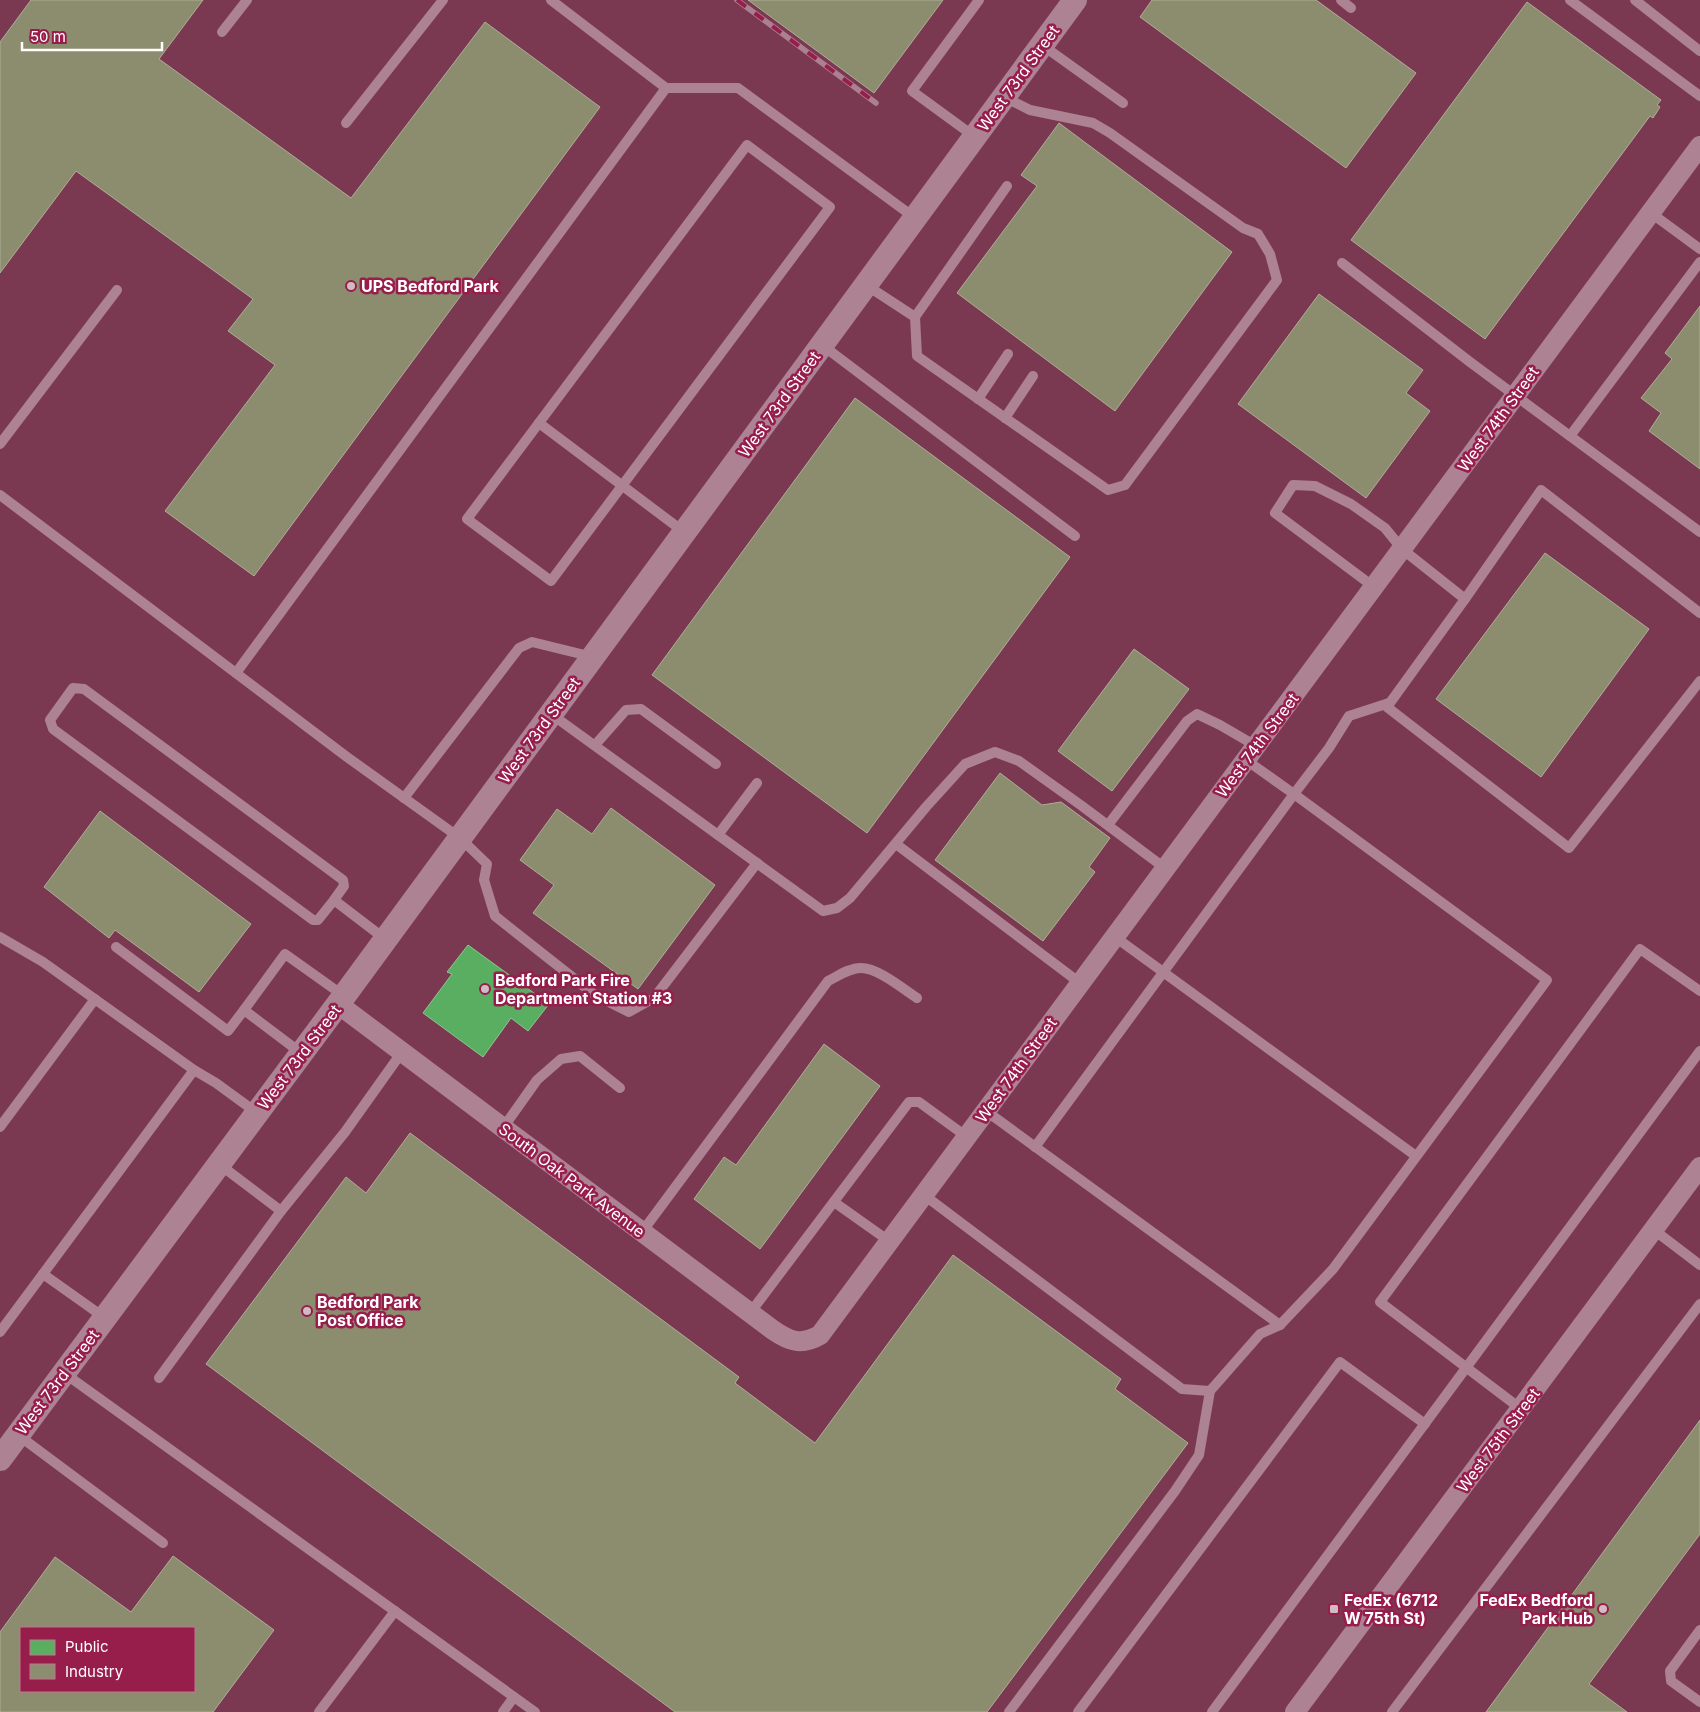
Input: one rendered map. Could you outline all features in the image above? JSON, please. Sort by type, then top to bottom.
[{"type":"street","name":"West 73rd Street","points":[[0,1459],[341,1000],[1076,0]]},
{"type":"street","name":"West 74th Street","points":[[811,1340],[820,1335],[828,1325],[1700,146]]},
{"type":"street","name":"South Oak Park Avenue","points":[[341,1000],[402,1052],[787,1340],[811,1340]]},
{"type":"street","name":"West 75th Street","points":[[1295,1712],[1521,1409],[1659,1235],[1698,1172]]},
{"type":"lane","points":[[222,32],[247,0]]},
{"type":"lane","points":[[346,123],[443,0]]},
{"type":"lane","points":[[551,0],[666,88],[738,88],[915,218]]},
{"type":"lane","points":[[975,137],[912,91],[979,0]]},
{"type":"lane","points":[[1341,0],[1351,8]]},
{"type":"lane","points":[[1570,0],[1700,96]]},
{"type":"lane","points":[[1634,0],[1700,50]]},
{"type":"lane","points":[[1042,45],[1122,104]]},
{"type":"lane","points":[[236,673],[666,88]]},
{"type":"lane","points":[[1004,97],[1030,110],[1093,123],[1110,133],[1243,228],[1258,234],[1270,254],[1277,280],[1125,485],[1108,490],[917,356],[915,317],[1007,186]]},
{"type":"lane","points":[[747,145],[830,207],[622,486],[551,580],[467,519],[747,145]]},
{"type":"lane","points":[[1651,213],[1700,249]]},
{"type":"lane","points":[[1570,436],[1700,262]]},
{"type":"lane","points":[[1342,263],[1515,396],[1700,532]]},
{"type":"lane","points":[[866,285],[915,317]]},
{"type":"lane","points":[[0,444],[117,290]]},
{"type":"lane","points":[[822,345],[1075,536]]},
{"type":"lane","points":[[978,399],[1008,354]]},
{"type":"lane","points":[[1005,418],[1033,376]]},
{"type":"lane","points":[[539,423],[684,532]]},
{"type":"lane","points":[[1374,587],[1275,512],[1293,485],[1315,486],[1351,504],[1384,528],[1402,549],[1465,599]]},
{"type":"lane","points":[[1700,613],[1541,490],[1387,707],[1569,848],[1700,681]]},
{"type":"lane","points":[[0,495],[236,673],[460,838],[486,864],[484,880],[495,916],[595,995],[629,1012],[654,998],[757,863]]},
{"type":"lane","points":[[404,798],[519,648],[532,642],[593,657]]},
{"type":"lane","points":[[73,688],[84,688],[343,880],[344,886],[334,900],[318,920],[313,920],[53,728],[50,720],[73,688]]},
{"type":"lane","points":[[1035,1147],[1329,748],[1349,716],[1389,703]]},
{"type":"lane","points":[[594,745],[626,710],[641,709],[716,764]]},
{"type":"lane","points":[[551,714],[823,911],[837,908],[850,898],[926,807],[965,764],[995,752],[1019,761],[1166,868]]},
{"type":"lane","points":[[1009,1712],[1175,1491],[1199,1454],[1210,1391],[1260,1334],[1280,1325],[1333,1268],[1546,980],[1294,794],[1220,724],[1197,714],[1187,721],[1108,825]]},
{"type":"lane","points":[[718,834],[757,783]]},
{"type":"lane","points":[[896,844],[1080,983]]},
{"type":"lane","points":[[334,900],[385,939]]},
{"type":"lane","points":[[0,937],[43,962],[257,1113]]},
{"type":"lane","points":[[1115,937],[1416,1156]]},
{"type":"lane","points":[[116,947],[228,1031],[285,954],[341,1000]]},
{"type":"lane","points":[[1521,1409],[1380,1302],[1640,949],[1700,992]]},
{"type":"lane","points":[[642,1232],[828,981],[843,973],[860,968],[873,970],[917,998]]},
{"type":"lane","points":[[0,1127],[95,999]]},
{"type":"lane","points":[[244,1010],[301,1053]]},
{"type":"lane","points":[[1212,1712],[1700,1051]]},
{"type":"lane","points":[[159,1378],[281,1211],[345,1132],[402,1052]]},
{"type":"lane","points":[[503,1128],[537,1080],[561,1059],[580,1056],[620,1088]]},
{"type":"lane","points":[[0,1332],[194,1070]]},
{"type":"lane","points":[[750,1313],[909,1102],[919,1102],[967,1137]]},
{"type":"lane","points":[[986,1111],[1280,1325]]},
{"type":"lane","points":[[219,1164],[281,1211]]},
{"type":"lane","points":[[924,1195],[1182,1389],[1210,1391]]},
{"type":"lane","points":[[834,1202],[889,1241]]},
{"type":"lane","points":[[1659,1235],[1700,1266]]},
{"type":"lane","points":[[43,1274],[105,1318]]},
{"type":"lane","points":[[1392,1712],[1700,1304]]},
{"type":"lane","points":[[1078,1712],[1340,1362],[1425,1424]]},
{"type":"lane","points":[[64,1374],[535,1712]]},
{"type":"lane","points":[[18,1435],[163,1543]]},
{"type":"lane","points":[[318,1712],[395,1611]]},
{"type":"lane","points":[[1700,1630],[1670,1671],[1671,1681],[1700,1702]]},
{"type":"lane","points":[[504,1712],[514,1697]]},
{"type":"building: Public","name":"Bedford Park Fire Department Station #3","points":[[468,945],[549,1004],[528,1031],[511,1018],[483,1057],[423,1013],[452,974],[447,972]]},
{"type":"building: Industry","name":"UPS Bedford Park","points":[[31,0],[203,0],[159,59],[351,198],[485,22],[600,107],[254,576],[165,511],[275,365],[228,331],[253,299],[76,171],[0,273],[0,42]]},
{"type":"building: Industry","points":[[748,0],[943,0],[874,93]]},
{"type":"building: Industry","points":[[1152,0],[1316,0],[1416,73],[1346,168],[1140,17]]},
{"type":"building: Industry","points":[[1527,2],[1661,100],[1657,105],[1660,107],[1653,118],[1650,116],[1485,339],[1351,240]]},
{"type":"building: Industry","points":[[1059,123],[1232,252],[1115,411],[957,293],[1037,186],[1021,175]]},
{"type":"building: Industry","points":[[1319,294],[1423,370],[1406,393],[1430,411],[1366,498],[1238,404]]},
{"type":"building: Industry","points":[[1700,306],[1700,469],[1649,431],[1661,413],[1641,398],[1672,359],[1665,353]]},
{"type":"building: Industry","points":[[855,398],[1070,557],[867,833],[652,675]]},
{"type":"building: Industry","points":[[1545,553],[1649,629],[1541,777],[1436,699]]},
{"type":"building: Industry","points":[[1134,649],[1189,689],[1112,791],[1058,751]]},
{"type":"building: Industry","points":[[1000,773],[1042,805],[1061,802],[1110,838],[1089,867],[1095,872],[1043,941],[935,860]]},
{"type":"building: Industry","points":[[611,808],[715,885],[638,989],[533,913],[554,885],[520,860],[557,809],[592,834]]},
{"type":"building: Industry","points":[[100,811],[251,924],[199,992],[115,930],[109,938],[44,887]]},
{"type":"building: Industry","points":[[824,1044],[880,1086],[760,1249],[694,1199],[724,1157],[736,1165]]},
{"type":"building: Industry","points":[[410,1133],[739,1377],[735,1383],[815,1443],[953,1255],[1121,1379],[1115,1389],[1188,1443],[987,1712],[675,1712],[206,1364],[346,1177],[366,1193]]},
{"type":"building: Industry","name":"FedEx Bedford Park Hub","points":[[1700,1420],[1700,1534],[1589,1684],[1627,1712],[1486,1712]]},
{"type":"building: Industry","points":[[173,1556],[274,1630],[213,1712],[0,1712],[0,1632],[55,1557],[131,1612]]},
{"type":"railway","points":[[737,0],[876,103]]},
{"type":"place","name":"UPS Bedford Park","points":[[351,286]]},
{"type":"place","name":"Bedford Park Fire Department Station #3","points":[[485,989]]},
{"type":"place","name":"Bedford Park Post Office","points":[[307,1311]]},
{"type":"place","name":"FedEx (6712 W 75th St)","points":[[1334,1609]]},
{"type":"place","name":"FedEx Bedford Park Hub","points":[[1603,1609]]}]
